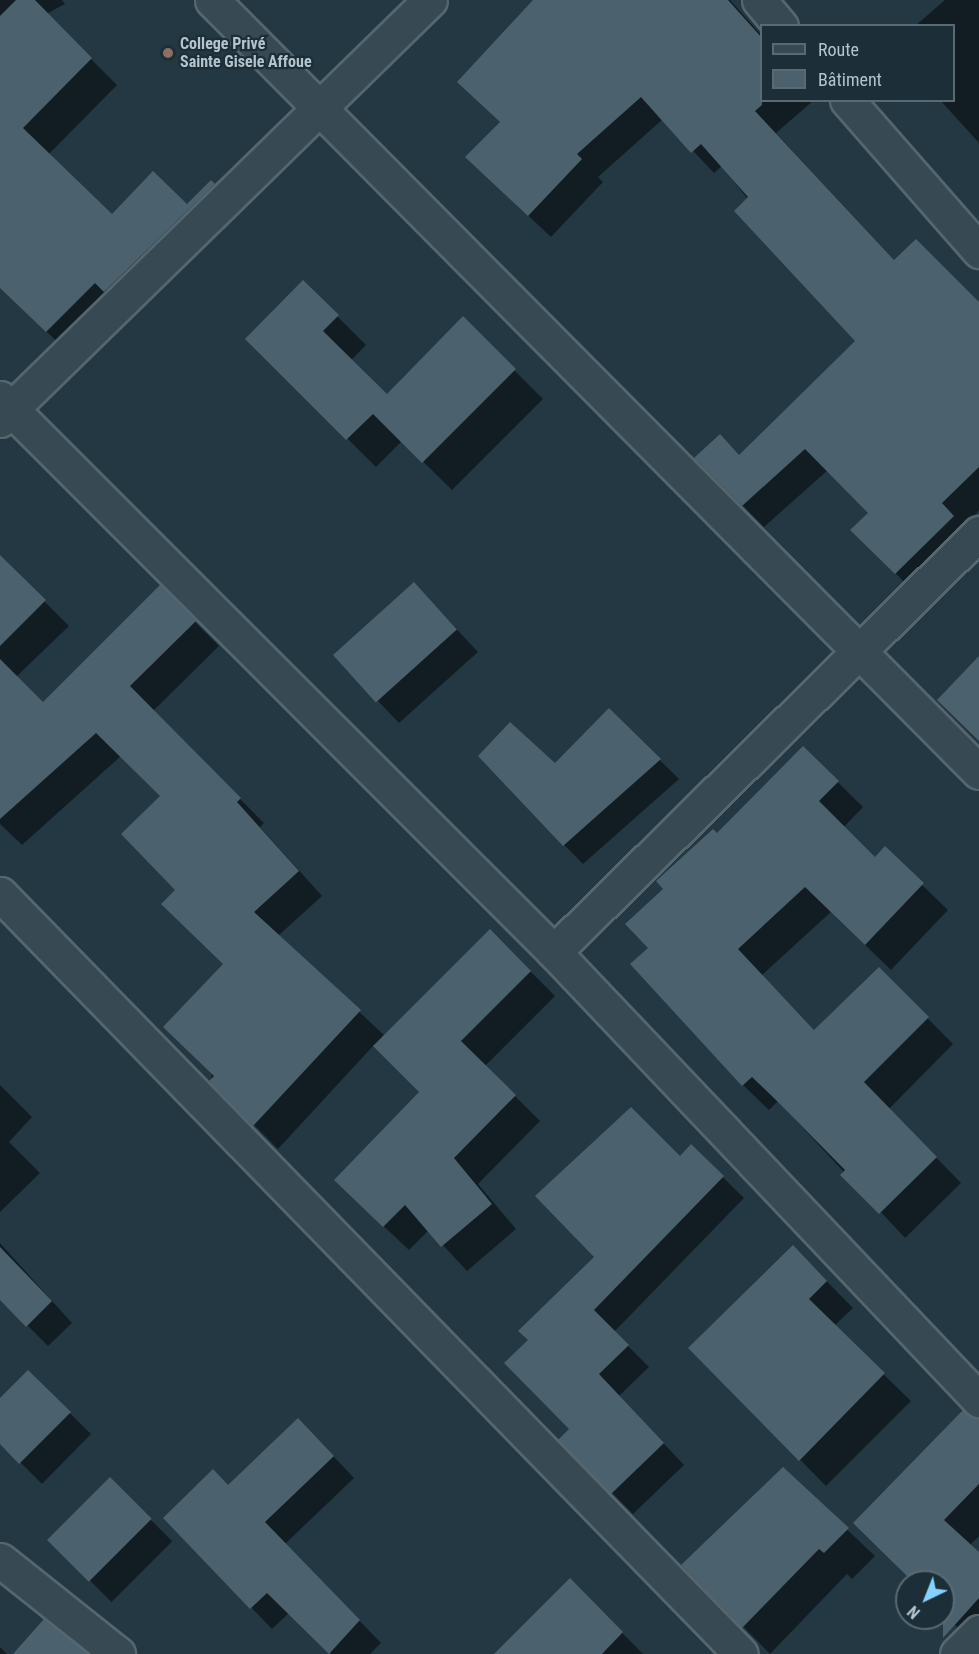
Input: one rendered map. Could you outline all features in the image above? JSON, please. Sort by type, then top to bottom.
[{"type":"street","points":[[212,0],[861,647],[979,772]]},
{"type":"street","points":[[430,0],[4,409],[554,952],[979,1400]]},
{"type":"street","points":[[759,0],[779,24]]},
{"type":"street","points":[[849,102],[979,251]]},
{"type":"street","points":[[554,952],[979,533]]},
{"type":"street","points":[[0,894],[741,1654]]},
{"type":"street","points":[[3,1569],[118,1654]]},
{"type":"street","points":[[957,1654],[979,1632]]},
{"type":"building","points":[[16,0],[35,0],[92,58],[23,128],[112,214],[153,171],[187,204],[211,180],[215,184],[104,292],[95,283],[46,332],[0,288],[0,16]]},
{"type":"building","points":[[533,0],[728,0],[760,36],[760,102],[762,105],[755,111],[894,260],[916,239],[979,302],[979,467],[942,503],[954,516],[895,574],[850,530],[868,513],[805,449],[742,506],[694,458],[720,434],[739,455],[855,341],[734,211],[748,197],[701,144],[691,153],[641,97],[577,154],[582,159],[528,216],[465,157],[500,122],[457,82]]},
{"type":"building","points":[[303,280],[339,315],[323,331],[387,394],[463,316],[516,369],[422,463],[373,414],[346,440],[245,339]]},
{"type":"building","points":[[0,555],[46,600],[0,646]]},
{"type":"building","points":[[414,582],[457,630],[376,702],[333,655]]},
{"type":"building","points":[[160,585],[196,621],[130,686],[241,798],[237,802],[299,871],[254,912],[361,1010],[253,1126],[209,1081],[214,1076],[163,1027],[223,964],[161,904],[175,890],[121,834],[160,796],[96,733],[0,819],[0,659],[43,702]]},
{"type":"building","points":[[979,656],[979,741],[937,700]]},
{"type":"building","points":[[609,708],[661,759],[563,846],[478,756],[510,722],[555,763]]},
{"type":"building","points":[[803,746],[839,781],[819,801],[875,857],[885,846],[924,883],[865,945],[805,887],[738,949],[814,1030],[879,967],[929,1017],[864,1082],[937,1157],[879,1214],[840,1175],[845,1170],[777,1101],[752,1077],[742,1086],[630,964],[648,948],[625,924],[663,889],[656,881],[713,829],[717,833]]},
{"type":"building","points":[[490,929],[531,971],[461,1041],[516,1095],[454,1158],[492,1204],[441,1247],[405,1205],[383,1227],[334,1180],[419,1092],[373,1046]]},
{"type":"building","points":[[631,1107],[680,1156],[691,1144],[724,1176],[594,1310],[629,1345],[599,1374],[664,1443],[611,1494],[558,1440],[569,1429],[504,1363],[528,1340],[518,1331],[594,1257],[535,1196]]},
{"type":"building","points":[[793,1245],[827,1281],[809,1299],[885,1373],[799,1461],[688,1348]]},
{"type":"building","points":[[0,1247],[52,1301],[26,1327],[0,1300]]},
{"type":"building","points":[[28,1370],[71,1412],[19,1464],[0,1444],[0,1398]]},
{"type":"building","points":[[963,1410],[979,1418],[979,1484],[944,1520],[979,1552],[979,1598],[955,1625],[955,1570],[901,1570],[853,1523]]},
{"type":"building","points":[[298,1418],[334,1456],[265,1522],[360,1620],[329,1654],[267,1593],[250,1609],[163,1518],[213,1469],[228,1485]]},
{"type":"building","points":[[783,1467],[849,1528],[824,1553],[819,1549],[742,1628],[681,1565]]},
{"type":"building","points":[[110,1477],[152,1519],[89,1582],[47,1540]]},
{"type":"building","points":[[570,1578],[623,1632],[602,1654],[494,1654]]},
{"type":"building","points":[[44,1619],[88,1654],[13,1654]]},
{"type":"building","points":[[943,1630],[950,1630],[943,1638]]},
{"type":"place","name":"College Privé Sainte Gisele Affoue","points":[[168,53]]}]
